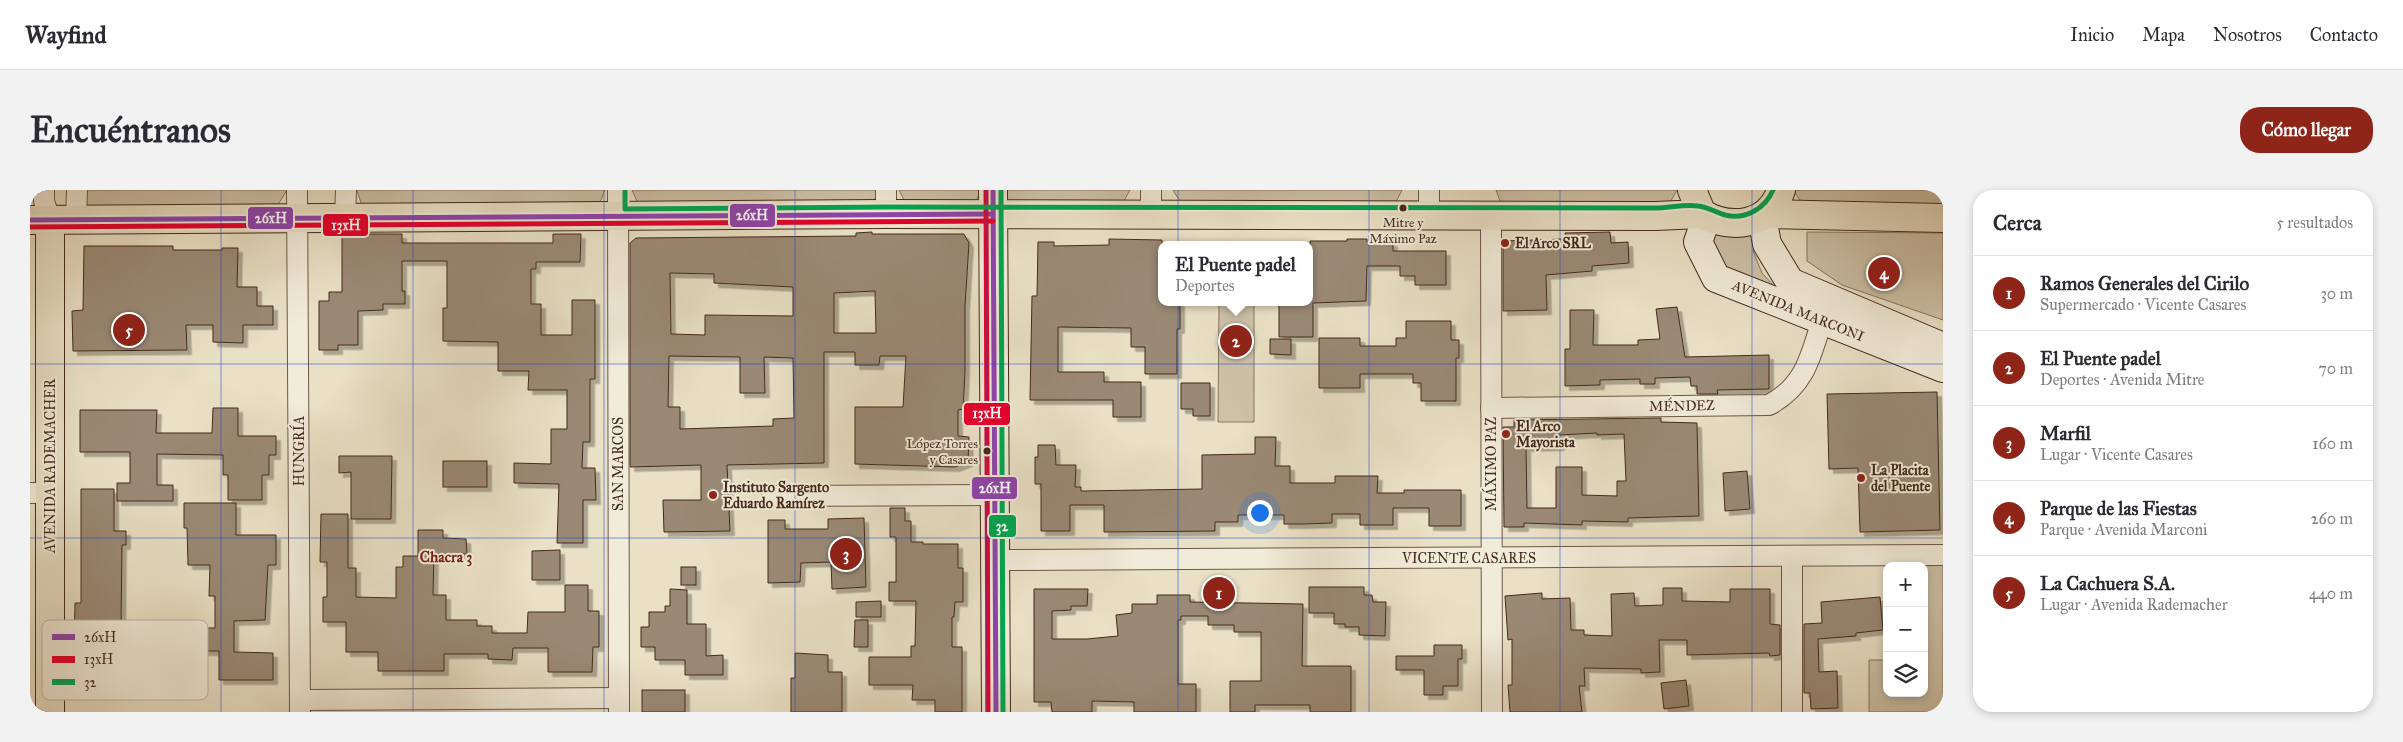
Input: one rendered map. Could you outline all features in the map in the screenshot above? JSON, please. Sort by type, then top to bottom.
[{"type":"main road","points":[[1764,215],[1774,205],[1781,190]]},
{"type":"main road","points":[[52,220],[617,217],[886,202],[1429,203],[1491,216],[1655,216],[1700,207],[1726,223],[1739,224],[1764,215],[1943,218]]},
{"type":"main road","points":[[993,202],[996,712]]},
{"type":"main road","name":"AVENIDA MARCONI","points":[[1700,207],[1698,242],[1716,278],[1943,368]]},
{"type":"main road","name":"AVENIDA MARCONI","points":[[1764,215],[1767,244],[1790,282],[1943,347]]},
{"type":"main road","name":"AVENIDA RADEMACHER","points":[[46,620],[40,493],[52,220]]},
{"type":"street","points":[[44,190],[44,201],[52,220],[77,190]]},
{"type":"street","name":"HUNGRÍA","points":[[297,190],[300,706]]},
{"type":"street","points":[[345,218],[346,190]]},
{"type":"street","name":"SAN MARCOS","points":[[618,190],[619,705]]},
{"type":"street","name":"MÁXIMO PAZ","points":[[1491,216],[1492,712]]},
{"type":"street","name":"MÉNDEZ","points":[[1491,408],[1770,404],[1786,396],[1798,382],[1807,367],[1822,320]]},
{"type":"street","points":[[772,496],[995,495]]},
{"type":"street","name":"VICENTE CASARES","points":[[995,560],[1943,555]]},
{"type":"street","points":[[1792,556],[1792,712]]},
{"type":"street","points":[[300,706],[619,705]]},
{"type":"shaded area","points":[[80,190],[287,190],[277,206],[91,210],[84,203]]},
{"type":"shaded area","points":[[357,190],[605,190],[595,208],[369,211],[361,203]]},
{"type":"shaded area","points":[[632,190],[880,190],[870,207],[645,209],[637,201]]},
{"type":"shaded area","points":[[899,190],[982,190],[973,205],[912,208],[904,200]]},
{"type":"shaded area","points":[[1002,190],[1130,190],[1124,201],[1008,202]]},
{"type":"shaded area","points":[[1173,190],[1402,190],[1391,207],[1181,203]]},
{"type":"shaded area","points":[[1496,190],[1677,190],[1668,206],[1507,208],[1500,201]]},
{"type":"shaded area","points":[[1793,190],[1943,190],[1943,206],[1815,205],[1800,200]]},
{"type":"shaded area","points":[[1807,232],[1943,233],[1943,320],[1842,285],[1807,261]]},
{"type":"shaded area","points":[[1713,234],[1757,234],[1753,251],[1762,273],[1775,287],[1741,276],[1723,265],[1717,257]]},
{"type":"shaded area","points":[[1219,306],[1254,306],[1254,422],[1218,422]]},
{"type":"shaded area","points":[[1928,565],[1943,565],[1943,712],[1869,712],[1869,660],[1883,660],[1883,697],[1928,697]]},
{"type":"building","points":[[1610,232],[1611,243],[1628,242],[1629,263],[1592,266],[1592,271],[1546,275],[1547,310],[1503,311],[1503,241],[1566,239],[1565,233]]},
{"type":"building","points":[[856,233],[964,234],[969,243],[965,306],[963,409],[958,410],[958,436],[969,437],[968,462],[955,467],[855,464],[855,407],[903,407],[906,356],[880,356],[879,365],[855,365],[855,352],[824,352],[824,463],[727,465],[730,531],[664,532],[663,500],[701,500],[701,465],[630,467],[630,243],[636,238],[856,236]],"holes":[[[670,273],[714,274],[714,283],[793,287],[793,316],[705,315],[705,335],[671,334]],[[875,291],[876,333],[834,333],[834,293]],[[669,356],[740,357],[740,393],[765,393],[764,357],[793,358],[794,418],[773,419],[773,426],[680,429],[680,407],[668,407]]]},
{"type":"building","points":[[342,234],[402,234],[402,243],[553,243],[553,234],[581,234],[580,262],[536,262],[536,269],[531,269],[531,304],[541,304],[541,335],[572,335],[572,300],[595,300],[595,379],[590,379],[590,442],[583,442],[582,468],[595,468],[596,500],[583,500],[583,543],[557,543],[559,484],[514,483],[514,463],[551,464],[551,429],[567,429],[567,390],[528,390],[529,371],[498,371],[498,342],[443,341],[443,308],[447,308],[447,261],[402,261],[402,291],[405,291],[405,304],[383,304],[383,310],[358,311],[358,345],[338,345],[338,350],[319,350],[319,301],[329,301],[329,292],[342,292]]},
{"type":"building","points":[[1109,239],[1162,240],[1158,241],[1158,306],[1180,306],[1180,329],[1177,329],[1177,374],[1145,374],[1145,347],[1131,347],[1131,328],[1058,327],[1058,372],[1104,372],[1104,382],[1141,382],[1141,417],[1113,417],[1113,400],[1030,400],[1032,296],[1037,296],[1038,242],[1054,242],[1054,246],[1109,245]]},
{"type":"building","points":[[1347,239],[1367,239],[1367,242],[1393,242],[1393,251],[1446,251],[1446,285],[1415,285],[1415,276],[1400,276],[1400,266],[1367,266],[1366,301],[1313,303],[1313,241],[1347,241]]},
{"type":"building","points":[[84,246],[173,246],[173,250],[222,250],[222,248],[238,248],[237,287],[257,287],[257,306],[273,306],[273,325],[243,325],[243,343],[213,342],[213,325],[186,325],[187,350],[73,351],[72,311],[83,310]]},
{"type":"building","points":[[1279,306],[1313,306],[1313,337],[1279,337]]},
{"type":"building","points":[[1677,307],[1685,357],[1769,355],[1769,389],[1717,390],[1718,394],[1697,394],[1697,386],[1691,386],[1690,377],[1655,378],[1655,384],[1640,384],[1640,379],[1600,380],[1600,385],[1565,386],[1565,349],[1570,349],[1570,310],[1594,310],[1593,345],[1638,345],[1638,340],[1660,339],[1656,309]]},
{"type":"building","points":[[1406,321],[1451,321],[1451,340],[1459,340],[1459,358],[1456,358],[1456,401],[1421,401],[1421,383],[1413,383],[1413,374],[1360,374],[1360,388],[1319,388],[1319,338],[1360,338],[1360,346],[1396,346],[1396,338],[1406,338]]},
{"type":"building","points":[[1270,339],[1291,339],[1291,355],[1270,354]]},
{"type":"building","points":[[1181,383],[1210,383],[1210,416],[1193,416],[1193,409],[1181,409]]},
{"type":"building","points":[[1937,392],[1940,530],[1860,532],[1858,468],[1829,469],[1827,394]]},
{"type":"building","points":[[213,408],[238,408],[238,436],[276,436],[276,455],[269,455],[269,475],[262,475],[262,500],[228,500],[228,475],[223,475],[223,455],[157,454],[157,485],[173,485],[173,501],[117,501],[117,483],[130,483],[130,452],[80,452],[80,410],[157,410],[156,433],[212,433]]},
{"type":"building","points":[[1661,418],[1661,422],[1697,423],[1699,516],[1628,518],[1628,522],[1582,521],[1582,525],[1524,523],[1524,527],[1504,527],[1503,427],[1514,427],[1514,420]],"holes":[[[1597,433],[1597,435],[1624,434],[1626,481],[1617,481],[1617,496],[1582,495],[1582,467],[1556,467],[1556,508],[1527,508],[1526,447],[1560,446],[1559,435]]]},
{"type":"building","points":[[1255,437],[1276,437],[1275,466],[1290,466],[1290,483],[1335,483],[1335,476],[1378,476],[1377,493],[1404,493],[1404,490],[1461,490],[1461,526],[1429,526],[1429,508],[1393,508],[1393,525],[1360,525],[1360,514],[1332,514],[1332,523],[1304,524],[1284,524],[1284,515],[1238,515],[1238,522],[1215,522],[1215,531],[1104,532],[1104,505],[1070,505],[1070,531],[1041,531],[1041,484],[1035,484],[1035,457],[1038,457],[1038,445],[1055,445],[1056,465],[1076,465],[1075,487],[1081,487],[1081,491],[1202,489],[1202,455],[1255,454]]},
{"type":"building","points":[[339,456],[392,456],[391,519],[351,519],[351,472],[339,473]]},
{"type":"building","points":[[443,461],[487,461],[487,487],[443,487]]},
{"type":"building","points":[[1747,471],[1750,509],[1725,511],[1723,473]]},
{"type":"building","points":[[81,489],[114,489],[114,531],[126,531],[126,545],[122,545],[121,620],[75,620],[75,603],[81,603]]},
{"type":"building","points":[[184,503],[236,503],[236,535],[276,535],[276,565],[268,565],[265,620],[234,621],[234,652],[273,653],[273,680],[219,680],[219,651],[208,651],[208,628],[215,628],[215,596],[209,596],[210,565],[188,565],[187,528],[184,528]]},
{"type":"building","points":[[890,508],[905,508],[905,521],[911,521],[911,542],[958,544],[958,568],[963,568],[963,602],[955,602],[954,617],[952,617],[952,647],[962,647],[962,712],[935,712],[935,700],[912,700],[913,685],[869,685],[869,657],[911,657],[911,646],[915,646],[916,601],[889,601],[889,582],[896,582],[896,537],[890,537]]},
{"type":"building","points":[[321,514],[348,514],[348,568],[356,568],[356,597],[396,598],[396,567],[403,567],[403,556],[418,556],[418,530],[443,530],[443,538],[466,539],[467,554],[434,554],[433,595],[446,595],[446,620],[477,620],[477,626],[492,626],[492,633],[527,633],[528,612],[565,612],[565,585],[588,585],[588,611],[599,611],[599,647],[593,647],[592,672],[548,672],[548,648],[513,648],[512,660],[488,659],[488,654],[444,654],[444,671],[378,671],[378,652],[346,652],[346,622],[323,622],[323,597],[327,597],[327,562],[320,562]]},
{"type":"building","points":[[864,518],[866,587],[832,589],[831,562],[801,563],[800,582],[768,583],[768,520],[785,520],[785,529],[828,529],[828,519]]},
{"type":"building","points":[[560,550],[560,580],[532,580],[532,551]]},
{"type":"building","points":[[681,567],[696,567],[696,585],[681,585]]},
{"type":"building","points":[[1309,587],[1364,587],[1364,595],[1372,595],[1373,602],[1386,602],[1385,636],[1359,635],[1359,627],[1345,627],[1345,624],[1334,624],[1334,613],[1309,613]]},
{"type":"building","points":[[1663,588],[1682,588],[1682,601],[1730,602],[1730,589],[1770,589],[1770,624],[1780,625],[1780,655],[1770,656],[1769,653],[1687,655],[1687,640],[1659,640],[1660,672],[1641,673],[1641,669],[1584,668],[1585,686],[1579,686],[1582,712],[1510,712],[1508,685],[1512,685],[1512,639],[1508,640],[1505,596],[1542,593],[1542,599],[1570,598],[1571,630],[1584,630],[1584,635],[1612,636],[1611,594],[1634,593],[1635,606],[1663,605]]},
{"type":"building","points":[[670,589],[687,590],[687,624],[706,624],[706,656],[723,655],[723,675],[685,675],[685,660],[655,660],[655,647],[641,647],[641,627],[649,627],[649,612],[665,612],[665,606],[670,606]]},
{"type":"building","points":[[1034,589],[1088,589],[1087,606],[1071,606],[1071,610],[1052,611],[1052,639],[1087,639],[1118,636],[1116,615],[1132,613],[1132,604],[1157,604],[1157,595],[1190,595],[1190,602],[1303,604],[1302,666],[1351,666],[1351,712],[1310,712],[1310,705],[1255,705],[1255,712],[1230,712],[1230,681],[1261,681],[1261,632],[1234,632],[1234,625],[1208,625],[1208,616],[1181,616],[1181,620],[1178,620],[1178,684],[1196,684],[1196,712],[1134,712],[1134,702],[1092,701],[1092,712],[1052,712],[1051,702],[1034,702]]},
{"type":"building","points":[[1880,597],[1883,630],[1856,633],[1856,636],[1818,639],[1819,672],[1837,671],[1838,708],[1811,709],[1810,693],[1804,693],[1804,624],[1822,623],[1821,602]]},
{"type":"building","points":[[881,601],[881,617],[856,617],[856,602]]},
{"type":"building","points":[[855,620],[868,620],[868,647],[854,647]]},
{"type":"building","points":[[1434,645],[1462,645],[1462,659],[1458,659],[1458,686],[1443,686],[1443,695],[1424,695],[1424,670],[1396,670],[1396,656],[1434,656]]},
{"type":"building","points":[[795,653],[828,655],[828,672],[842,672],[842,712],[791,712],[791,678],[795,678]]},
{"type":"building","points":[[1686,680],[1689,706],[1664,709],[1661,683]]},
{"type":"building","points":[[642,690],[685,690],[685,712],[642,712]]},
{"type":"transit line","name":"32","points":[[625,190],[625,209],[886,207],[1655,208],[1687,205],[1708,208],[1732,216],[1754,212],[1765,203],[1773,190]]},
{"type":"transit line","name":"13xH","points":[[986,190],[988,712]]},
{"type":"transit line","name":"26xH","points":[[993,190],[996,712]]},
{"type":"transit line","name":"32","points":[[1001,190],[1003,712]]},
{"type":"transit line","name":"26xH","points":[[30,220],[993,214]]},
{"type":"transit line","name":"13xH","points":[[30,227],[993,221]]},
{"type":"place","name":"Mitre y Máximo Paz","points":[[1403,208]]},
{"type":"place","name":"El Arco SRL","points":[[1505,243]]},
{"type":"place","name":"Parque de las Fiestas","points":[[1884,273]]},
{"type":"place","name":"La Cachuera S.A.","points":[[129,330]]},
{"type":"place","name":"El Puente padel","points":[[1236,341]]},
{"type":"place","name":"El Arco Mayorista","points":[[1506,434]]},
{"type":"place","name":"López Torres y Casares","points":[[987,451]]},
{"type":"place","name":"La Placita del Puente","points":[[1861,478]]},
{"type":"place","name":"Instituto Sargento Eduardo Ramírez","points":[[713,495]]},
{"type":"place","name":"Marfil","points":[[846,554]]},
{"type":"place","name":"Ramos Generales del Cirilo","points":[[1219,593]]},
{"type":"district","name":"Chacra 3","points":[[446,557]]}]
